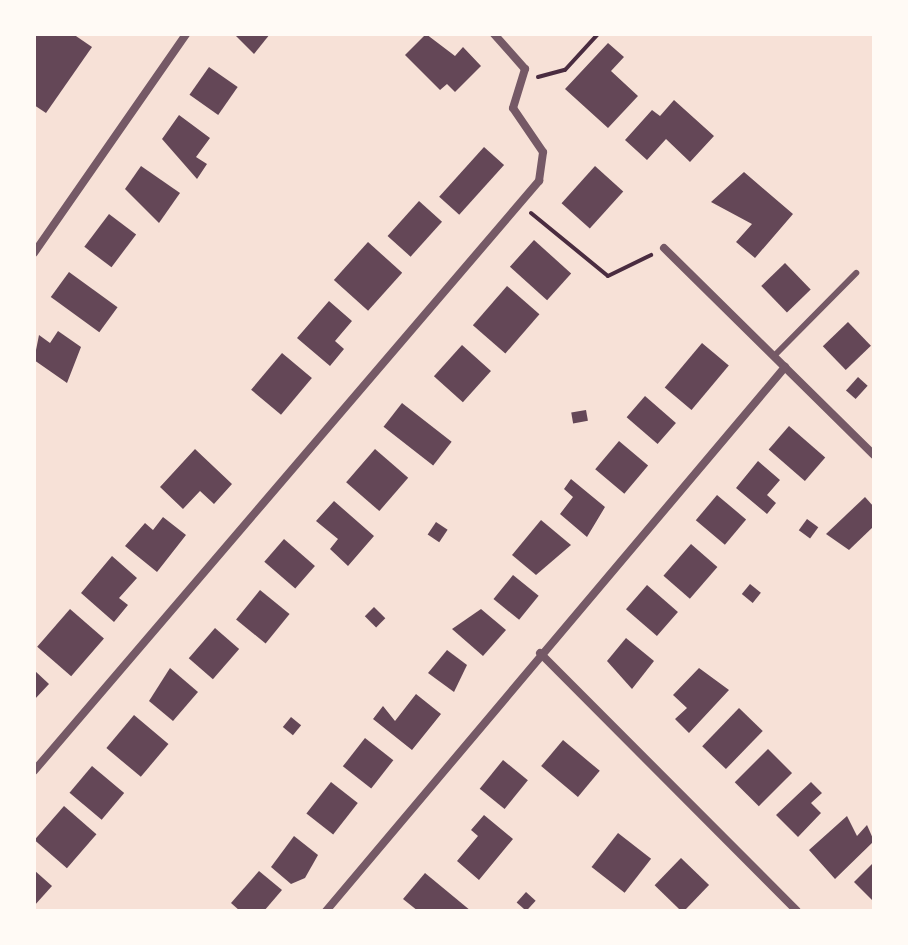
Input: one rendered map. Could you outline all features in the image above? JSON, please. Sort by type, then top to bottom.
[{"type":"street","points":[[34,253],[186,34]]},
{"type":"street","points":[[34,771],[518,203],[545,165],[513,108],[525,69],[494,34]]},
{"type":"street","points":[[664,248],[874,455]]},
{"type":"street","points":[[326,911],[540,653],[785,367]]},
{"type":"street","points":[[540,653],[797,911]]},
{"type":"lane","points":[[774,356],[856,273]]},
{"type":"path","points":[[524,80],[565,70],[598,34]]},
{"type":"path","points":[[518,203],[608,276],[664,248]]},
{"type":"building","points":[[34,34],[73,34],[92,47],[46,113],[34,105]]},
{"type":"building","points":[[234,34],[270,34],[254,54]]},
{"type":"building","points":[[426,34],[455,56],[463,47],[481,66],[455,92],[447,84],[440,90],[405,55]]},
{"type":"building","points":[[608,43],[624,57],[611,71],[638,96],[608,128],[565,89]]},
{"type":"building","points":[[209,67],[238,87],[218,115],[189,95]]},
{"type":"building","points":[[674,100],[714,136],[690,162],[666,139],[647,160],[625,140],[652,110],[660,116]]},
{"type":"building","points":[[179,115],[210,138],[196,157],[207,164],[197,179],[162,139]]},
{"type":"building","points":[[484,147],[504,165],[459,215],[439,197]]},
{"type":"building","points":[[141,166],[180,193],[159,223],[125,189]]},
{"type":"building","points":[[595,166],[623,191],[590,229],[562,203]]},
{"type":"building","points":[[744,172],[793,214],[755,258],[736,242],[752,224],[711,202]]},
{"type":"building","points":[[419,201],[442,222],[411,257],[388,236]]},
{"type":"building","points":[[109,214],[136,234],[111,267],[84,247]]},
{"type":"building","points":[[534,240],[571,273],[547,300],[510,267]]},
{"type":"building","points":[[368,242],[402,273],[368,311],[334,280]]},
{"type":"building","points":[[785,263],[811,290],[787,313],[761,286]]},
{"type":"building","points":[[69,272],[118,307],[99,332],[51,297]]},
{"type":"building","points":[[507,286],[539,314],[505,353],[473,325]]},
{"type":"building","points":[[329,301],[352,321],[335,341],[344,349],[330,366],[297,338]]},
{"type":"building","points":[[848,322],[871,346],[846,370],[823,346]]},
{"type":"building","points":[[58,331],[81,347],[67,383],[34,360],[39,335],[50,343]]},
{"type":"building","points":[[702,343],[729,365],[692,410],[665,387]]},
{"type":"building","points":[[462,345],[491,371],[463,402],[434,376]]},
{"type":"building","points":[[282,353],[312,378],[281,415],[251,390]]},
{"type":"building","points":[[858,377],[868,386],[856,399],[846,390]]},
{"type":"building","points":[[645,396],[676,423],[658,444],[627,417]]},
{"type":"building","points":[[402,403],[452,442],[433,465],[384,427]]},
{"type":"building","points":[[586,410],[588,421],[573,423],[571,413]]},
{"type":"building","points":[[789,426],[825,457],[805,481],[769,449]]},
{"type":"building","points":[[619,441],[648,465],[624,494],[595,469]]},
{"type":"building","points":[[195,449],[232,484],[214,504],[200,491],[183,509],[160,487]]},
{"type":"building","points":[[375,449],[408,478],[379,511],[346,482]]},
{"type":"building","points":[[758,461],[780,480],[767,495],[776,503],[767,514],[736,488]]},
{"type":"building","points":[[571,479],[605,507],[587,537],[560,514],[573,497],[564,489]]},
{"type":"building","points":[[717,495],[746,519],[725,545],[696,520]]},
{"type":"building","points":[[865,497],[874,507],[874,526],[849,550],[826,534]]},
{"type":"building","points":[[334,501],[374,536],[348,566],[330,549],[338,539],[316,521]]},
{"type":"building","points":[[163,517],[186,535],[157,572],[125,546],[145,523],[153,530]]},
{"type":"building","points":[[807,519],[818,527],[810,539],[799,530]]},
{"type":"building","points":[[541,520],[571,545],[536,575],[512,555]]},
{"type":"building","points":[[436,522],[448,530],[439,542],[428,534]]},
{"type":"building","points":[[284,539],[315,566],[295,589],[264,562]]},
{"type":"building","points":[[691,544],[717,567],[690,599],[663,576]]},
{"type":"building","points":[[112,556],[137,578],[119,598],[128,605],[114,622],[81,593]]},
{"type":"building","points":[[513,575],[539,596],[519,620],[493,599]]},
{"type":"building","points":[[750,584],[761,593],[753,603],[742,594]]},
{"type":"building","points":[[647,585],[678,612],[657,636],[626,609]]},
{"type":"building","points":[[260,590],[290,614],[266,643],[236,620]]},
{"type":"building","points":[[374,607],[385,618],[376,628],[365,616]]},
{"type":"building","points":[[70,609],[104,639],[71,676],[37,647]]},
{"type":"building","points":[[481,609],[506,630],[483,656],[452,629]]},
{"type":"building","points":[[215,628],[239,649],[213,679],[189,658]]},
{"type":"building","points":[[626,638],[654,661],[632,689],[607,661]]},
{"type":"building","points":[[447,650],[467,665],[454,692],[428,673]]},
{"type":"building","points":[[170,668],[198,692],[173,721],[149,701]]},
{"type":"building","points":[[699,668],[729,690],[689,733],[675,719],[687,708],[673,695]]},
{"type":"building","points":[[34,670],[49,684],[34,700]]},
{"type":"building","points":[[416,694],[441,714],[412,750],[373,719],[383,706],[395,721]]},
{"type":"building","points":[[739,708],[763,731],[726,769],[702,746]]},
{"type":"building","points":[[134,715],[168,744],[141,777],[106,748]]},
{"type":"building","points":[[291,717],[301,725],[293,735],[283,727]]},
{"type":"building","points":[[365,738],[393,760],[371,789],[343,766]]},
{"type":"building","points":[[563,740],[600,771],[578,797],[541,766]]},
{"type":"building","points":[[768,749],[792,773],[759,806],[735,782]]},
{"type":"building","points":[[503,760],[528,780],[505,809],[480,789]]},
{"type":"building","points":[[92,766],[124,793],[102,820],[70,793]]},
{"type":"building","points":[[331,782],[358,803],[333,834],[306,814]]},
{"type":"building","points":[[811,782],[822,793],[811,803],[821,813],[798,837],[776,815]]},
{"type":"building","points":[[64,806],[96,834],[67,868],[34,840]]},
{"type":"building","points":[[484,815],[513,839],[479,880],[457,861],[478,836],[471,830]]},
{"type":"building","points":[[847,816],[857,836],[867,825],[874,841],[835,879],[809,850]]},
{"type":"building","points":[[618,833],[651,859],[625,893],[592,867]]},
{"type":"building","points":[[294,836],[318,855],[305,878],[291,884],[271,867]]},
{"type":"building","points":[[681,858],[709,885],[684,911],[655,885]]},
{"type":"building","points":[[874,862],[874,902],[854,882]]},
{"type":"building","points":[[34,870],[52,886],[34,906]]},
{"type":"building","points":[[259,871],[282,890],[264,911],[240,911],[231,903]]},
{"type":"building","points":[[425,873],[471,911],[418,911],[403,899]]},
{"type":"building","points":[[526,892],[536,901],[526,911],[517,902]]}]
